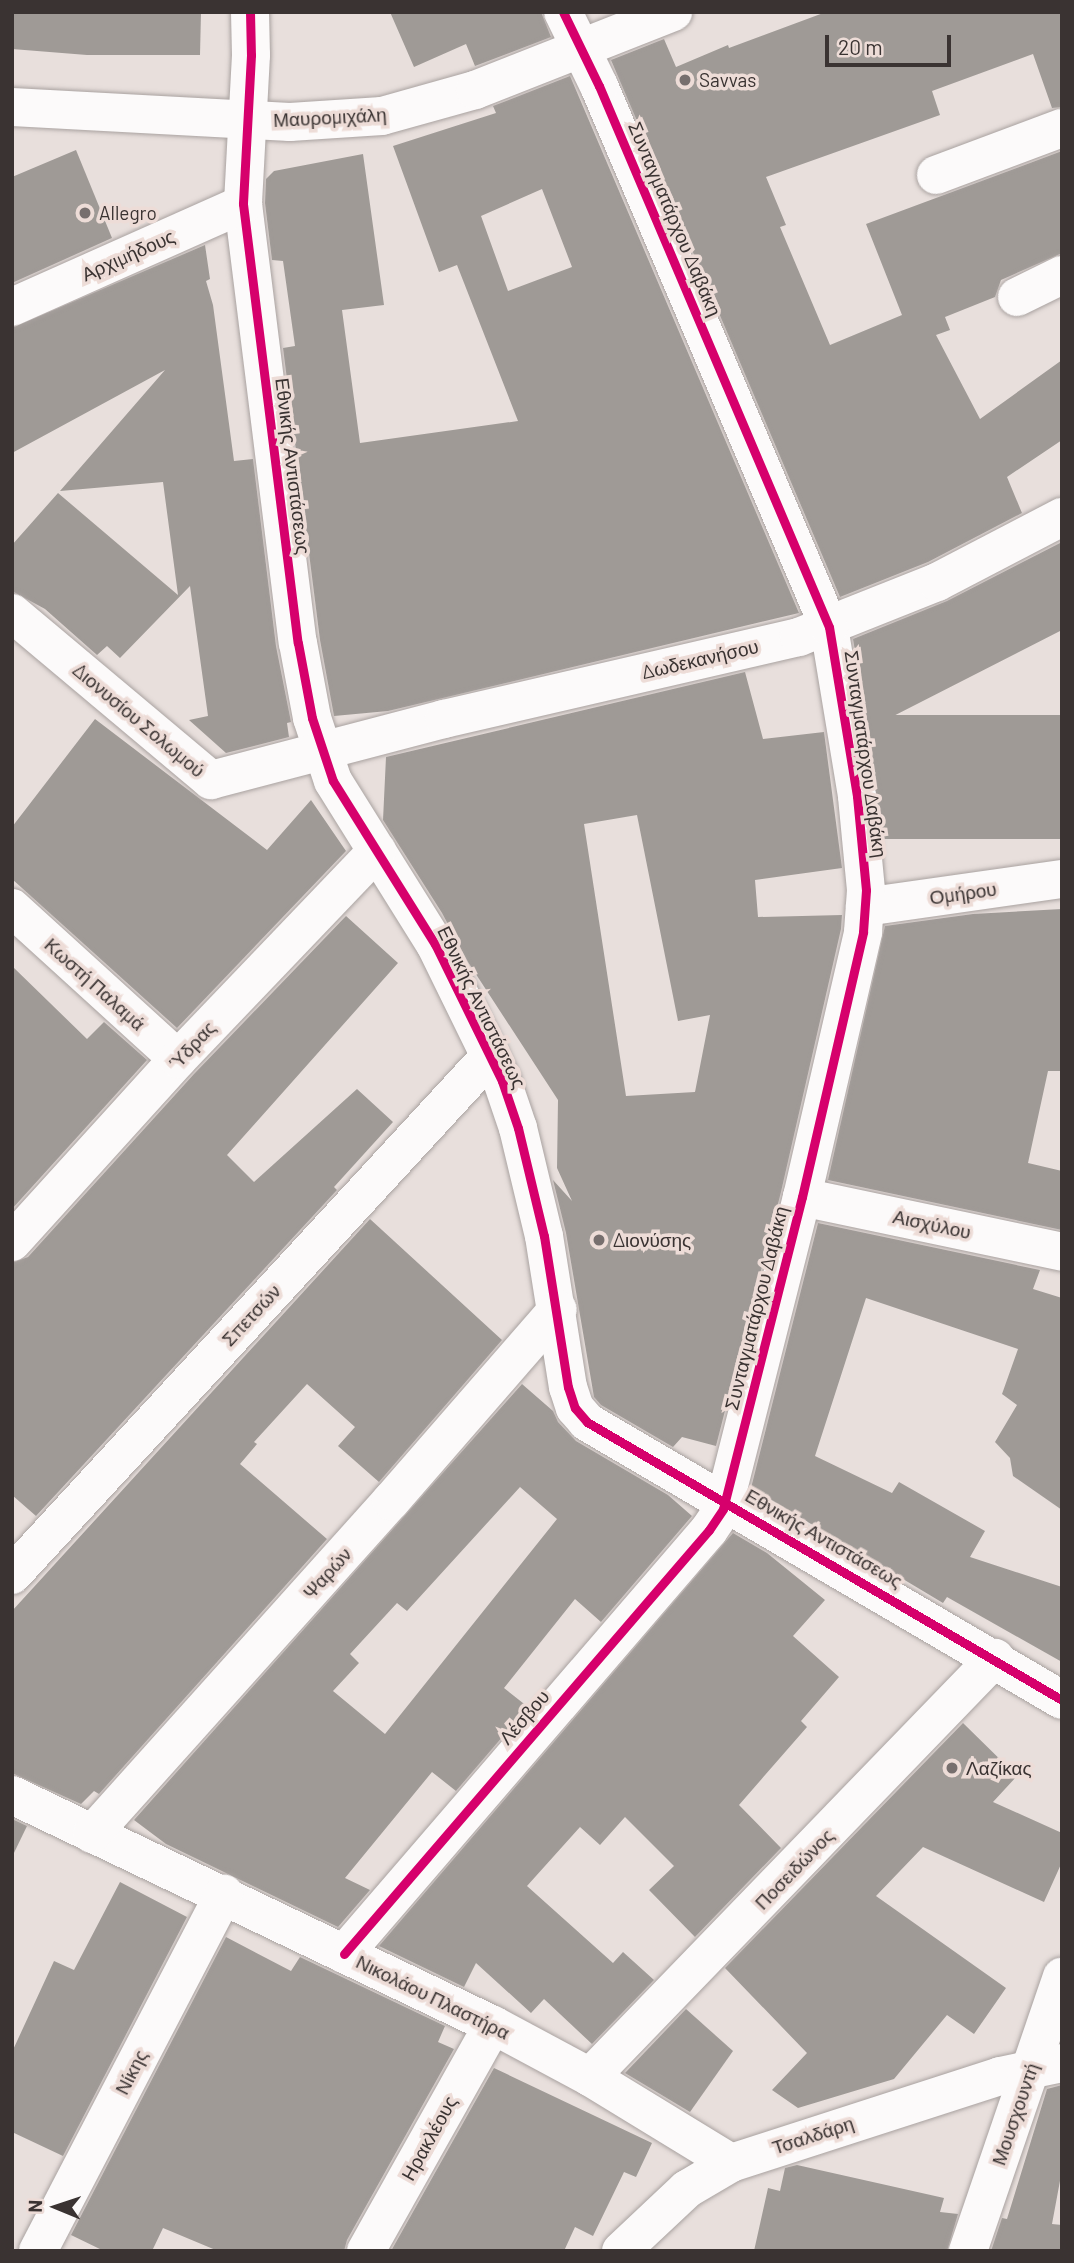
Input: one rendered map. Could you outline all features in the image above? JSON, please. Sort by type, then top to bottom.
[{"type":"street","name":"Εθνικής Αντιστάσεως","points":[[250,12],[243,204],[298,643],[322,753],[333,781],[435,944],[490,1056],[523,1147],[558,1308],[568,1387],[581,1416],[995,1658],[1062,1700]]},
{"type":"street","name":"Συνταγματάρχου Δαβάκη","points":[[563,12],[581,48],[829,627],[857,796],[865,907],[858,956],[802,1197],[726,1500]]},
{"type":"street","name":"Μαυρομιχάλη","points":[[12,107],[247,121],[337,121],[402,112],[475,90],[673,12]]},
{"type":"street","points":[[936,175],[1062,128]]},
{"type":"street","name":"Αρχιμήδους","points":[[12,307],[243,204]]},
{"type":"street","points":[[1017,297],[1062,275]]},
{"type":"street","name":"Δωδεκανήσου","points":[[322,753],[444,719],[799,637],[937,582],[1062,517]]},
{"type":"street","name":"Διονυσίου Σολωμού","points":[[12,613],[211,780],[322,753]]},
{"type":"street","name":"Ύδρας","points":[[12,1242],[178,1059],[377,851]]},
{"type":"street","name":"Ομήρου","points":[[865,907],[1062,879]]},
{"type":"street","name":"Κωστή Παλαμά","points":[[12,908],[178,1059]]},
{"type":"street","name":"Σπετσών","points":[[12,1575],[490,1056]]},
{"type":"street","name":"Αισχύλου","points":[[802,1197],[1062,1252]]},
{"type":"street","name":"Ψαρών","points":[[92,1834],[391,1502],[558,1308]]},
{"type":"street","name":"Λέσβου","points":[[344,1954],[709,1530],[726,1500]]},
{"type":"street","name":"Ποσειδώνος","points":[[590,2077],[995,1658]]},
{"type":"street","name":"Νικολάου Πλαστήρα","points":[[12,1795],[224,1894],[493,2025],[590,2077],[731,2163]]},
{"type":"street","name":"Νίκης","points":[[38,2251],[224,1894]]},
{"type":"street","name":"Μουσχουντή","points":[[968,2251],[1046,2065],[1062,1977]]},
{"type":"street","name":"Ηρακλέους","points":[[366,2251],[493,2025]]},
{"type":"street","name":"Τσαλδάρη","points":[[621,2251],[687,2189],[731,2163],[798,2139],[1046,2065]]},
{"type":"building","points":[[12,12],[201,12],[200,55],[87,55],[12,49]]},
{"type":"building","points":[[390,12],[541,12],[551,37],[475,66],[466,44],[414,67]]},
{"type":"building","points":[[826,12],[1062,12],[1062,107],[1052,108],[1033,54],[932,91],[940,115],[766,177],[786,225],[780,227],[830,345],[902,315],[866,224],[1062,151],[1062,253],[1001,280],[995,297],[945,317],[950,330],[936,335],[980,419],[1062,360],[1062,440],[1007,477],[1022,513],[928,562],[840,597],[611,60],[664,39],[676,67],[728,45],[729,48]]},
{"type":"building","points":[[570,76],[799,613],[388,711],[334,716],[320,640],[283,348],[295,346],[283,261],[272,260],[265,203],[266,179],[274,171],[363,154],[384,305],[342,310],[360,443],[518,421],[457,265],[439,272],[393,146],[496,113],[493,106]],"holes":[[[542,189],[572,267],[508,291],[481,216]]]},
{"type":"building","points":[[76,150],[112,238],[12,283],[12,177]]},
{"type":"building","points":[[205,245],[210,279],[206,281],[213,305],[234,461],[253,459],[276,646],[291,722],[287,723],[289,737],[226,753],[189,720],[208,716],[190,586],[120,658],[107,646],[97,655],[45,609],[12,591],[12,545],[58,493],[178,595],[163,482],[60,491],[165,370],[12,453],[12,328]]},
{"type":"building","points":[[1062,542],[1062,630],[868,729],[853,639],[947,601]]},
{"type":"building","points":[[745,672],[763,739],[824,732],[842,868],[755,880],[758,917],[842,915],[841,929],[781,1192],[716,1446],[682,1437],[673,1447],[601,1405],[594,1397],[566,1233],[553,1180],[572,1201],[557,1168],[558,1100],[468,962],[442,913],[383,820],[386,757]],"holes":[[[637,815],[678,1021],[710,1015],[695,1092],[626,1096],[584,824]]]},
{"type":"building","points":[[868,715],[1062,715],[1062,839],[868,839]]},
{"type":"building","points":[[95,719],[267,850],[311,800],[346,851],[177,1028],[12,879],[12,827]]},
{"type":"building","points":[[1062,909],[1062,1071],[1048,1071],[1028,1163],[1062,1171],[1062,1230],[828,1180],[885,926],[973,914]]},
{"type":"building","points":[[346,916],[398,963],[227,1155],[254,1182],[357,1089],[393,1122],[334,1187],[337,1190],[36,1516],[12,1495],[12,1263],[28,1257],[194,1074]]},
{"type":"building","points":[[12,966],[87,1039],[104,1022],[147,1060],[12,1209]]},
{"type":"building","points":[[370,1219],[502,1340],[379,1482],[338,1446],[355,1427],[307,1384],[254,1442],[257,1444],[240,1464],[327,1539],[99,1794],[94,1791],[81,1804],[12,1773],[12,1611]]},
{"type":"building","points":[[818,1223],[1040,1270],[1033,1289],[1062,1298],[1062,1510],[1013,1476],[1010,1458],[995,1442],[1017,1405],[1002,1394],[1018,1349],[866,1298],[815,1456],[892,1493],[899,1482],[985,1531],[970,1557],[1062,1587],[1062,1662],[947,1597],[943,1603],[751,1488]]},
{"type":"building","points":[[522,1384],[553,1411],[558,1422],[576,1441],[668,1495],[692,1516],[601,1622],[575,1599],[504,1688],[528,1707],[456,1791],[432,1772],[345,1878],[370,1890],[338,1927],[166,1844],[134,1820]],"holes":[[[520,1487],[557,1519],[385,1734],[333,1691],[359,1663],[350,1654],[397,1603],[407,1611]]]},
{"type":"building","points":[[733,1533],[767,1553],[825,1600],[793,1636],[839,1677],[801,1721],[807,1727],[739,1805],[781,1848],[695,1937],[649,1890],[674,1866],[625,1817],[600,1845],[580,1827],[527,1886],[613,1963],[623,1952],[654,1980],[592,2044],[544,1999],[531,2013],[476,1963],[464,1987],[379,1946]]},
{"type":"building","points":[[963,1723],[1017,1776],[993,1802],[1062,1833],[1062,1862],[1044,1902],[923,1847],[876,1896],[1006,1988],[974,2034],[947,2015],[894,2079],[798,2108],[772,2090],[807,2053],[725,1968]]},
{"type":"building","points":[[12,1819],[27,1826],[12,1857]]},
{"type":"building","points":[[120,1882],[187,1917],[63,2156],[12,2132],[12,2052],[54,1961],[74,1970]]},
{"type":"building","points":[[226,1937],[291,1971],[300,1957],[445,2026],[438,2042],[454,2049],[347,2240],[344,2251],[218,2251],[163,2228],[152,2251],[104,2251],[71,2235]]},
{"type":"building","points":[[686,2009],[733,2051],[690,2112],[625,2073]]},
{"type":"building","points":[[494,2068],[652,2143],[636,2177],[624,2172],[593,2236],[575,2227],[564,2251],[391,2251]]},
{"type":"building","points":[[1062,2085],[1062,2170],[1052,2224],[1062,2225],[1062,2251],[991,2251],[1002,2218],[1007,2219],[1047,2089]]},
{"type":"building","points":[[797,2165],[944,2198],[940,2212],[958,2214],[947,2251],[754,2251],[768,2188],[780,2191],[785,2168]]},
{"type":"cycle path","points":[[250,12],[251,55],[243,204],[298,643],[312,718],[333,781],[435,944],[502,1081],[518,1128],[544,1236],[568,1387],[575,1408],[587,1422],[1062,1700]]},
{"type":"cycle path","points":[[344,1954],[709,1530],[723,1509],[802,1197],[863,932],[866,890],[857,796],[829,627],[599,86],[563,12]]},
{"type":"place","name":"Savvas","points":[[685,80]]},
{"type":"place","name":"Allegro","points":[[85,213]]},
{"type":"place","name":"Διονύσης","points":[[599,1240]]},
{"type":"place","name":"Λαζίκας","points":[[952,1768]]}]
